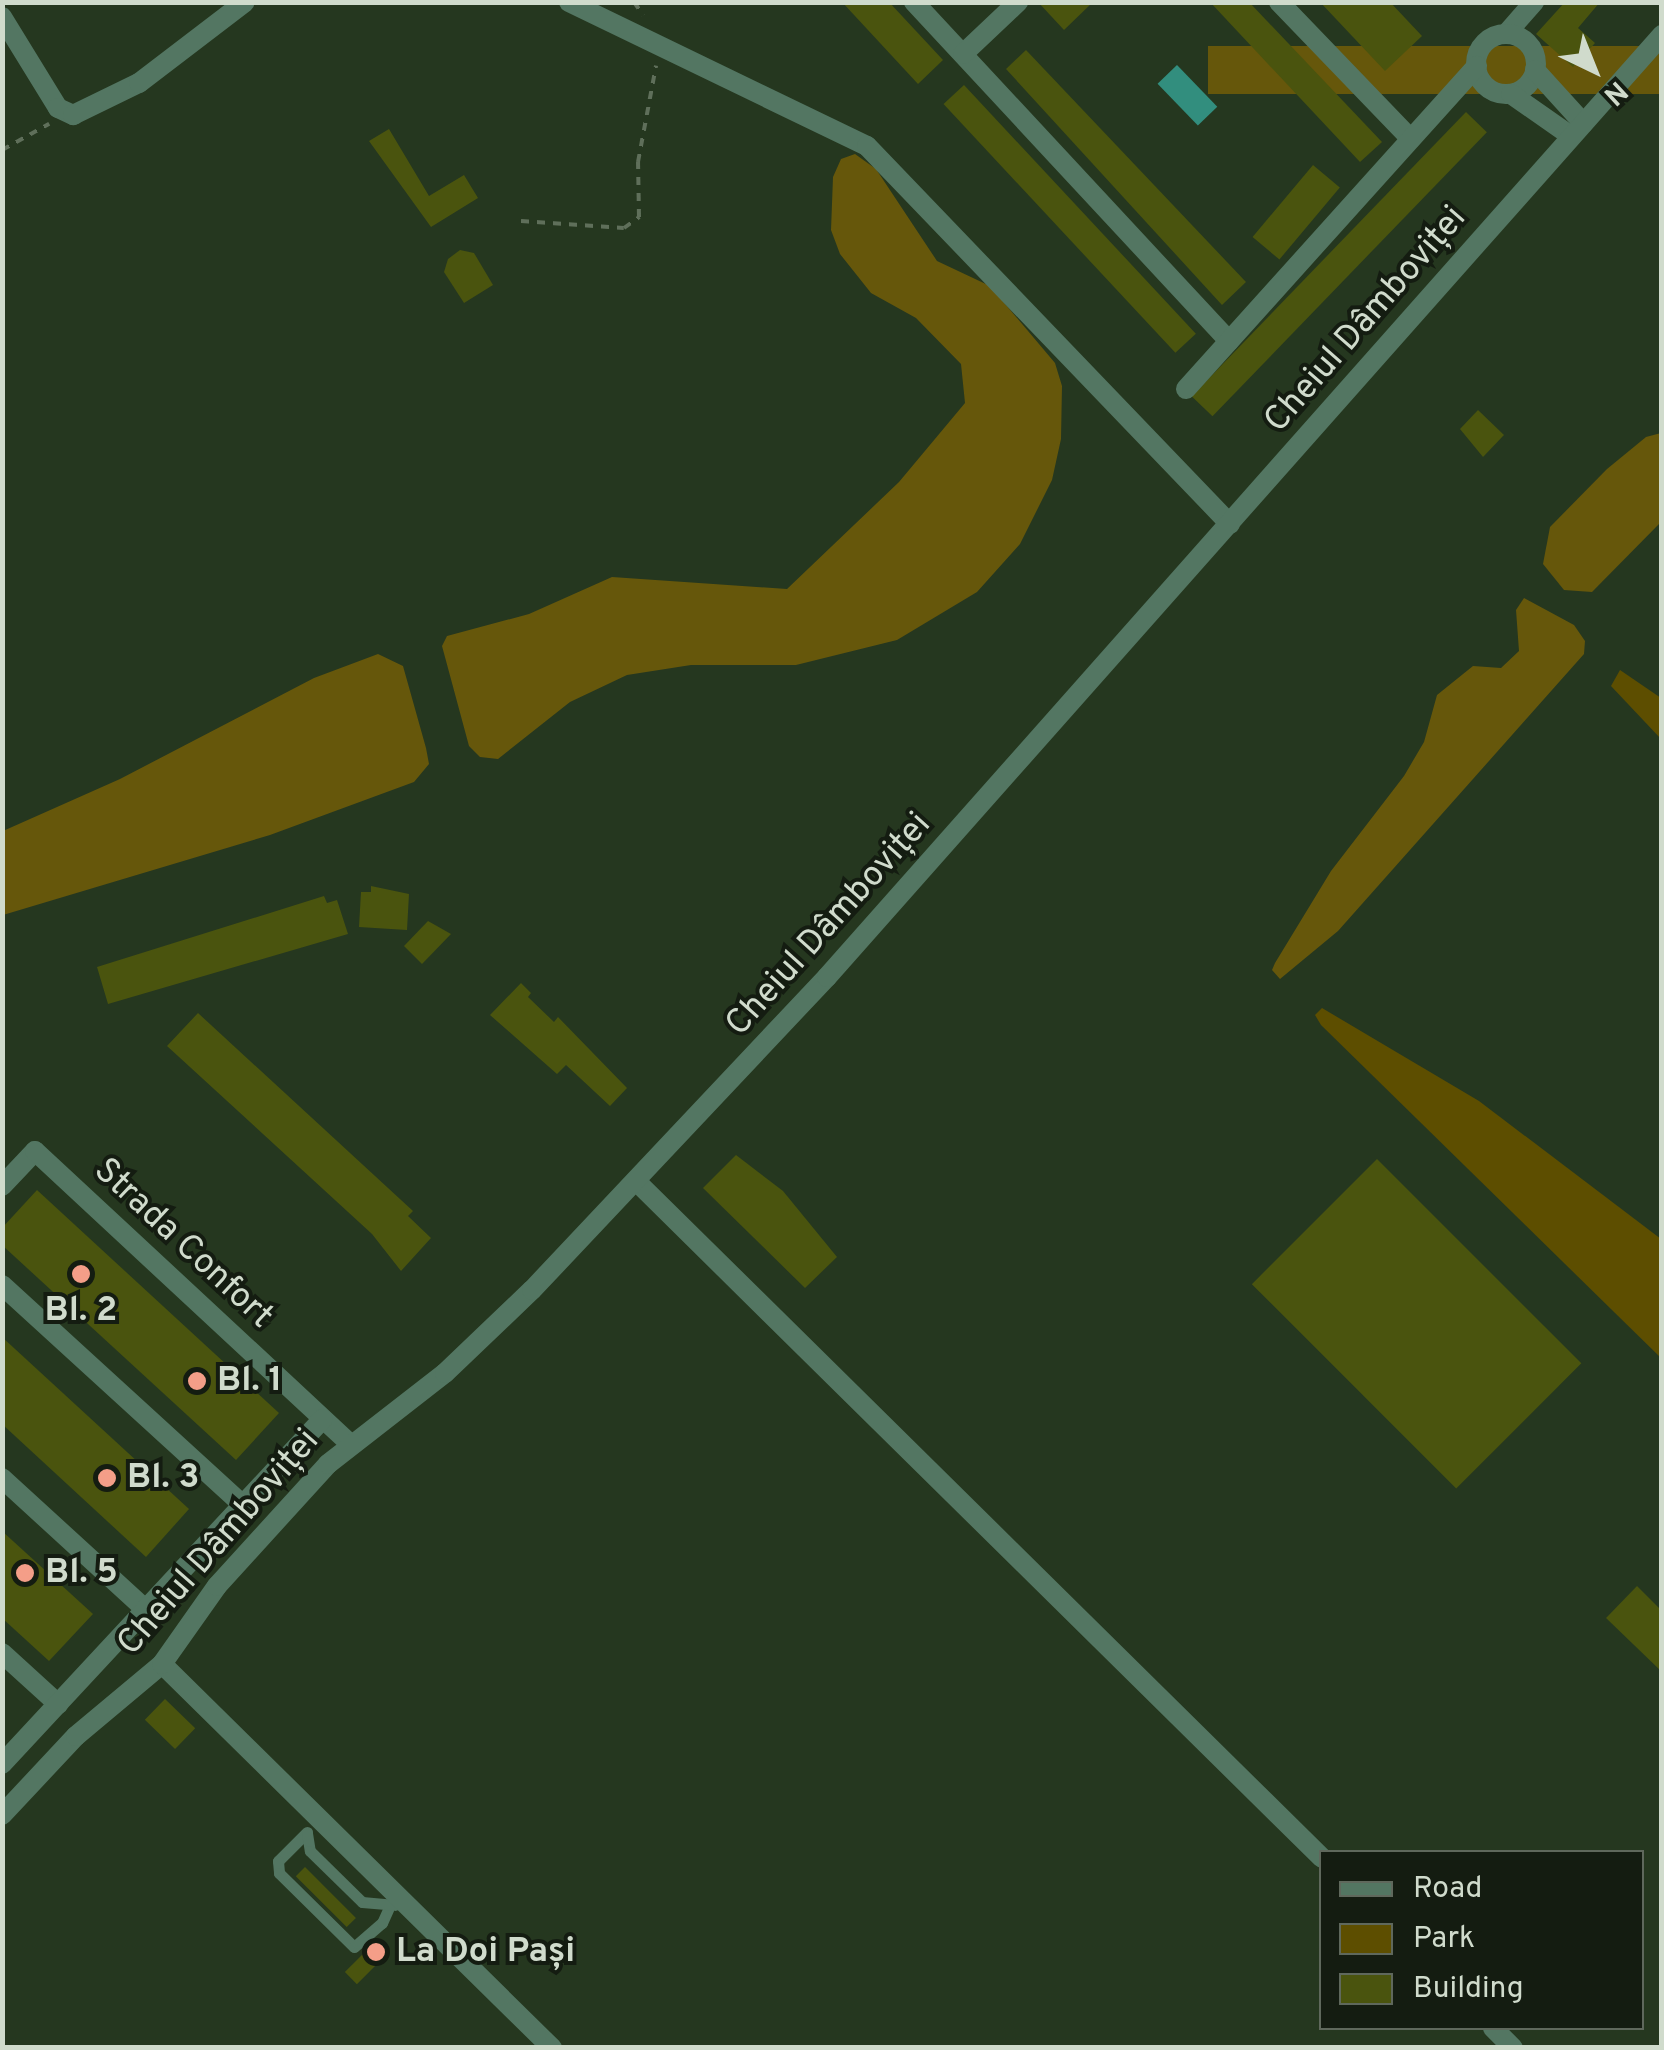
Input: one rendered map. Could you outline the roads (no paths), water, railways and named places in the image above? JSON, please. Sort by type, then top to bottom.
[{"type":"street","points":[[2,17],[65,113],[83,114],[139,83],[245,2]]},
{"type":"street","points":[[569,2],[659,50],[824,122],[876,153],[1230,524]]},
{"type":"street","points":[[914,2],[1229,341]]},
{"type":"street","points":[[963,54],[1018,2]]},
{"type":"street","points":[[1279,2],[1411,139]]},
{"type":"street","points":[[1186,388],[1476,66],[1484,44],[1506,34],[1534,2]]},
{"type":"street","points":[[1506,34],[1529,45],[1535,70],[1577,130]]},
{"type":"street","name":"Cheiul Dâmboviței","points":[[2,1814],[76,1736],[162,1664],[241,1557],[350,1444],[469,1352],[637,1182],[1230,524],[1662,35]]},
{"type":"street","points":[[1476,66],[1492,90],[1511,94],[1577,130]]},
{"type":"street","points":[[1511,94],[1527,86],[1535,70]]},
{"type":"street","name":"Strada Confort","points":[[2,1186],[35,1150],[324,1419]]},
{"type":"street","points":[[637,1182],[1319,1855]]},
{"type":"street","points":[[2,1285],[243,1505]]},
{"type":"street","points":[[2,1764],[324,1419],[350,1444]]},
{"type":"street","points":[[2,1478],[146,1610]]},
{"type":"street","points":[[2,1653],[58,1704]]},
{"type":"street","points":[[162,1664],[312,1824],[552,2048]]},
{"type":"street","points":[[2,1773],[24,1792]]},
{"type":"street","points":[[1495,2030],[1513,2048]]},
{"type":"lane","points":[[312,1824],[310,1851],[362,1902],[396,1904]]},
{"type":"lane","points":[[312,1824],[278,1862],[279,1873],[354,1947],[382,1923],[396,1904]]},
{"type":"water","points":[[1177,65],[1217,107],[1198,125],[1158,84]]},
{"type":"place","name":"Bl. 2","points":[[81,1274]]},
{"type":"place","name":"Bl. 1","points":[[197,1381]]},
{"type":"place","name":"Bl. 3","points":[[107,1478]]},
{"type":"place","name":"Bl. 5","points":[[25,1573]]},
{"type":"place","name":"La Doi Pași","points":[[376,1952]]}]
